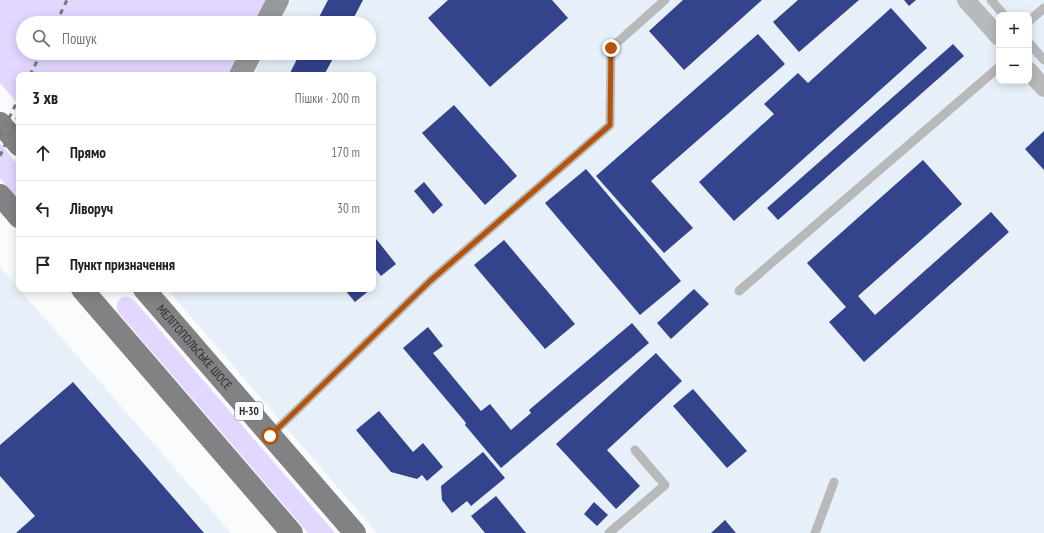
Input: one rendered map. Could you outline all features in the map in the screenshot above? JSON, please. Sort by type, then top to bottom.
[{"type":"main road","points":[[0,123],[16,142]]},
{"type":"main road","points":[[0,195],[16,214]]},
{"type":"main road","points":[[90,292],[292,533]]},
{"type":"main road","name":"МЕЛІТОПОЛЬСЬКЕ ШОСЕ","points":[[147,292],[355,533]]},
{"type":"street","points":[[270,16],[278,0]]},
{"type":"street","points":[[966,0],[996,34]]},
{"type":"street","points":[[242,72],[248,60]]},
{"type":"street","points":[[1032,74],[1044,88]]},
{"type":"lane","points":[[270,436],[430,281],[610,125],[611,48],[665,0]]},
{"type":"lane","points":[[991,0],[1001,12]]},
{"type":"lane","points":[[1032,18],[1044,8]]},
{"type":"lane","points":[[1032,46],[1044,60]]},
{"type":"lane","points":[[739,291],[996,70]]},
{"type":"lane","points":[[608,533],[665,485],[634,450]]},
{"type":"lane","points":[[815,533],[834,482]]},
{"type":"shaded area","points":[[0,0],[266,0],[258,16],[16,16],[16,60],[234,60],[228,72],[16,72],[16,102],[0,83]]},
{"type":"shaded area","points":[[291,0],[1044,0],[1044,533],[377,533],[170,292],[376,292],[376,72],[254,72],[260,60],[376,60],[376,16],[283,16]]},
{"type":"shaded area","points":[[0,143],[16,162],[16,197],[0,178]]},
{"type":"shaded area","points":[[0,267],[16,285],[16,292],[22,292],[231,533],[0,533]]},
{"type":"shaded area","points":[[123,297],[133,299],[335,533],[308,533],[118,312],[117,303]]},
{"type":"building","points":[[328,0],[363,0],[355,16],[320,16]]},
{"type":"building","points":[[448,0],[552,0],[568,18],[490,87],[428,18]]},
{"type":"building","points":[[683,0],[762,0],[684,70],[649,31]]},
{"type":"building","points":[[798,0],[859,0],[799,52],[773,22]]},
{"type":"building","points":[[904,0],[916,0],[909,6]]},
{"type":"building","points":[[891,8],[927,48],[734,221],[699,182],[774,114],[764,104],[798,73],[808,83]]},
{"type":"building","points":[[758,34],[785,64],[651,181],[693,228],[664,253],[596,176]]},
{"type":"building","points":[[953,44],[964,56],[778,220],[767,208]]},
{"type":"building","points":[[296,60],[332,60],[326,72],[290,72]]},
{"type":"building","points":[[454,105],[517,176],[485,205],[422,133]]},
{"type":"building","points":[[1044,131],[1044,170],[1025,149]]},
{"type":"building","points":[[923,160],[962,204],[858,296],[875,315],[991,212],[1009,232],[864,362],[829,322],[846,307],[807,263]]},
{"type":"building","points":[[586,169],[681,281],[640,315],[545,203]]},
{"type":"building","points":[[424,182],[443,205],[433,214],[414,191]]},
{"type":"building","points":[[376,239],[396,264],[381,276],[376,270]]},
{"type":"building","points":[[504,240],[575,324],[545,349],[474,265]]},
{"type":"building","points":[[694,289],[709,304],[671,339],[657,323]]},
{"type":"building","points":[[347,292],[367,292],[355,302]]},
{"type":"building","points":[[632,323],[649,343],[501,468],[465,425],[466,423],[403,348],[428,327],[443,346],[433,353],[481,411],[490,404],[511,430],[531,413],[529,410]]},
{"type":"building","points":[[656,353],[682,381],[607,450],[640,486],[616,509],[556,444]]},
{"type":"building","points":[[73,382],[204,533],[16,533],[35,516],[0,476],[0,445]]},
{"type":"building","points":[[693,389],[747,451],[727,468],[673,406]]},
{"type":"building","points":[[379,411],[413,452],[423,443],[443,467],[427,481],[422,475],[417,479],[391,472],[356,430]]},
{"type":"building","points":[[483,452],[505,478],[471,506],[467,501],[452,513],[442,500],[441,486]]},
{"type":"building","points":[[496,496],[526,533],[485,533],[471,516]]},
{"type":"building","points":[[594,502],[608,515],[597,526],[584,514]]},
{"type":"building","points":[[725,520],[736,533],[711,533]]},
{"type":"railway","points":[[59,16],[67,0]]},
{"type":"railway","points":[[32,72],[38,60]]},
{"type":"railway","points":[[0,136],[16,104]]},
{"type":"railway","points":[[0,156],[16,121]]},
{"type":"route","points":[[270,436],[430,281],[610,125],[611,48]]}]
